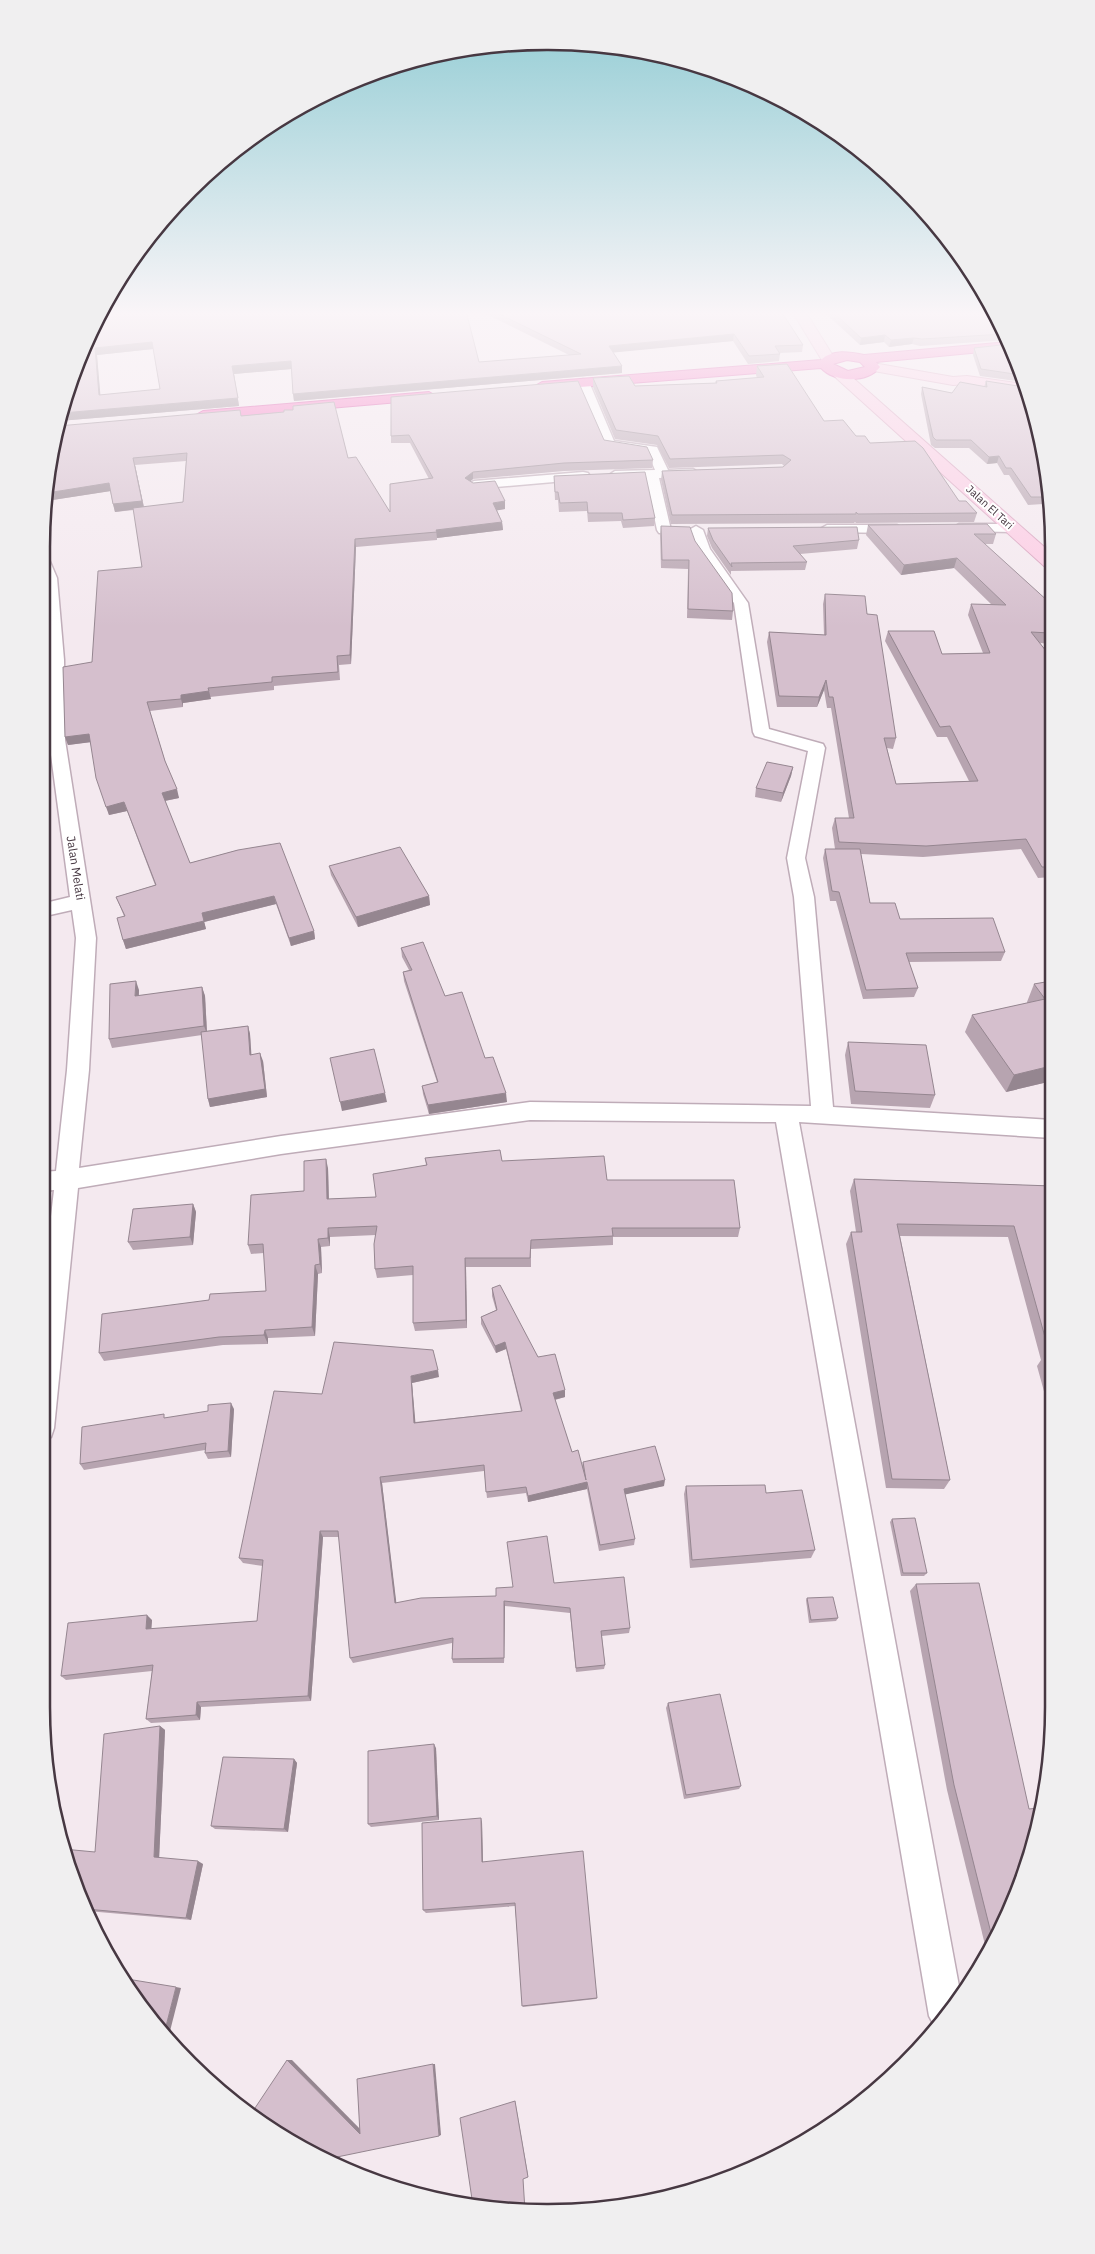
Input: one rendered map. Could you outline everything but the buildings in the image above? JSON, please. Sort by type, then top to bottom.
[{"type":"highway","points":[[186,417],[195,416]]},
{"type":"street","points":[[597,416],[609,444],[653,450],[662,530],[716,530]]},
{"type":"street","name":"Jalan El Tari","points":[[887,416],[1045,557]]},
{"type":"street","name":"Jalan El Tari","points":[[917,416],[1045,540]]},
{"type":"street","points":[[474,485],[598,476],[703,472]]},
{"type":"street","points":[[944,528],[1013,528]]},
{"type":"street","points":[[815,529],[914,529]]},
{"type":"street","points":[[696,530],[703,549],[741,603],[761,732],[817,748],[796,858],[804,897],[823,1115]]},
{"type":"street","name":"Jalan Melati","points":[[50,578],[56,660],[50,729]]},
{"type":"street","name":"Jalan Melati","points":[[50,746],[82,901],[86,938],[78,1070],[53,1181],[50,1243]]},
{"type":"street","points":[[50,909],[82,901]]},
{"type":"street","points":[[53,1181],[281,1145],[530,1111],[786,1113],[1045,1129]]},
{"type":"street","points":[[786,1113],[945,2005]]}]
